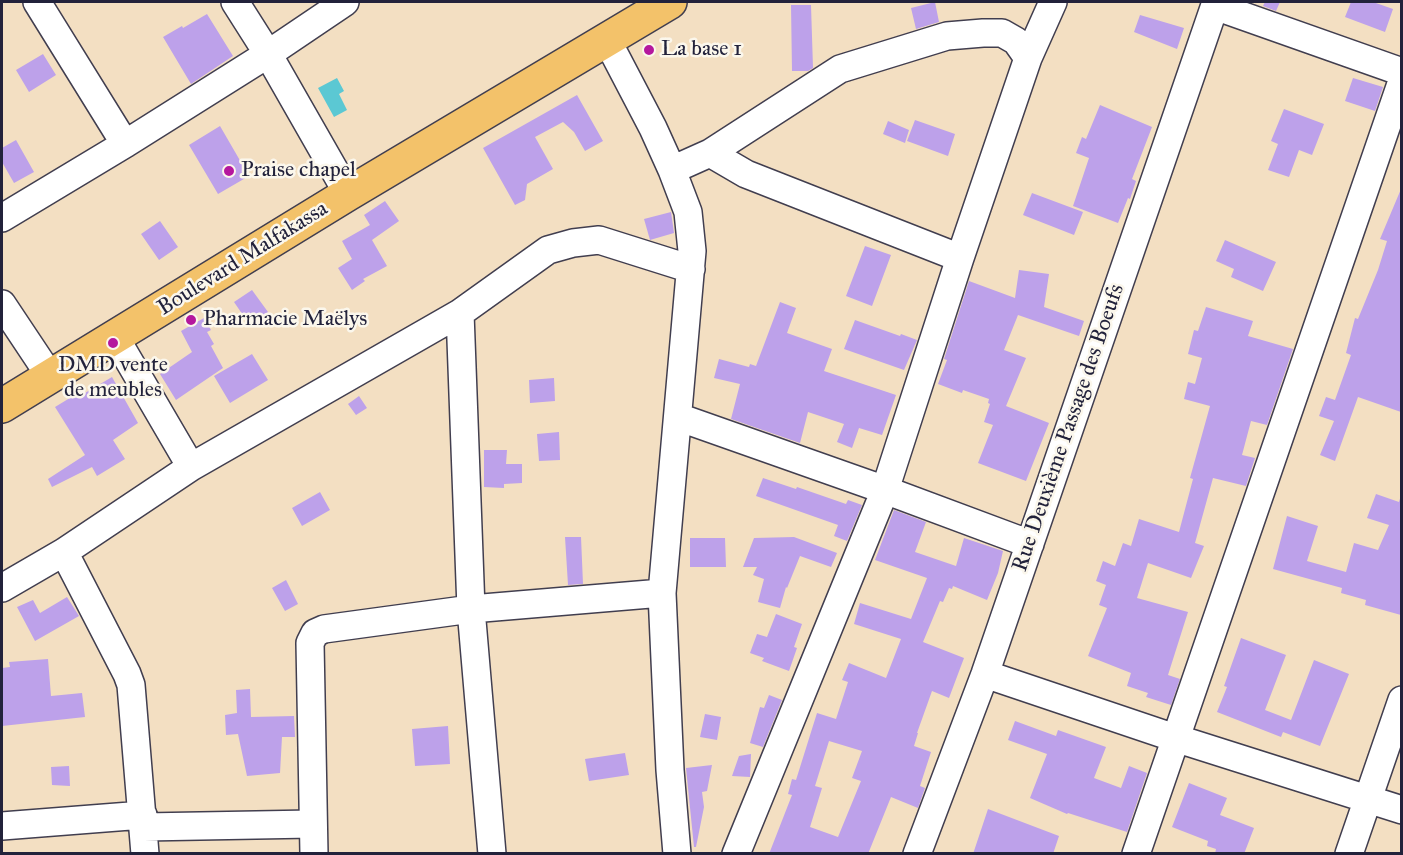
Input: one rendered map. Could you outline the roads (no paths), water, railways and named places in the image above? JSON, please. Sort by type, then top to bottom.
[{"type":"main road","name":"Boulevard Malfakassa","points":[[2,381],[44,368],[115,338],[343,185],[626,2]]},
{"type":"main road","name":"Boulevard Malfakassa","points":[[2,406],[44,368],[343,185],[607,40],[670,2]]},
{"type":"street","points":[[36,2],[125,144]]},
{"type":"street","points":[[235,2],[268,54],[343,185]]},
{"type":"street","points":[[2,218],[268,54],[345,2]]},
{"type":"street","points":[[736,854],[885,490],[1028,58],[1053,2]]},
{"type":"street","points":[[1216,4],[1401,72]]},
{"type":"street","name":"Rue Deuxième Passage des Boeufs","points":[[917,854],[985,674],[1216,4]]},
{"type":"street","points":[[672,170],[710,153],[840,69],[946,36],[1002,33],[1016,41],[1028,58]]},
{"type":"street","points":[[607,40],[672,170],[688,212],[692,251],[662,593],[670,770],[677,854]]},
{"type":"street","points":[[1136,854],[1401,81]]},
{"type":"street","points":[[710,153],[746,174],[960,258]]},
{"type":"street","points":[[2,588],[64,552],[191,466],[460,313],[548,250],[573,243],[599,240],[691,269]]},
{"type":"street","points":[[2,304],[44,368]]},
{"type":"street","points":[[460,313],[471,609],[492,854]]},
{"type":"street","points":[[115,338],[191,466]]},
{"type":"street","points":[[678,417],[1030,544]]},
{"type":"street","points":[[64,552],[131,685],[144,832]]},
{"type":"street","points":[[314,854],[310,643],[315,633],[324,629],[471,609],[662,593]]},
{"type":"street","points":[[985,674],[1401,810]]},
{"type":"street","points":[[1349,854],[1401,700]]},
{"type":"street","points":[[2,826],[144,832],[312,824]]},
{"type":"water","points":[[337,78],[344,91],[339,94],[347,110],[334,117],[318,88]]},
{"type":"place","name":"La base 1","points":[[649,50]]},
{"type":"place","name":"Praise chapel","points":[[229,171]]},
{"type":"place","name":"Pharmacie Maëlys","points":[[191,320]]},
{"type":"place","name":"DMD vente de meubles","points":[[113,343]]}]
